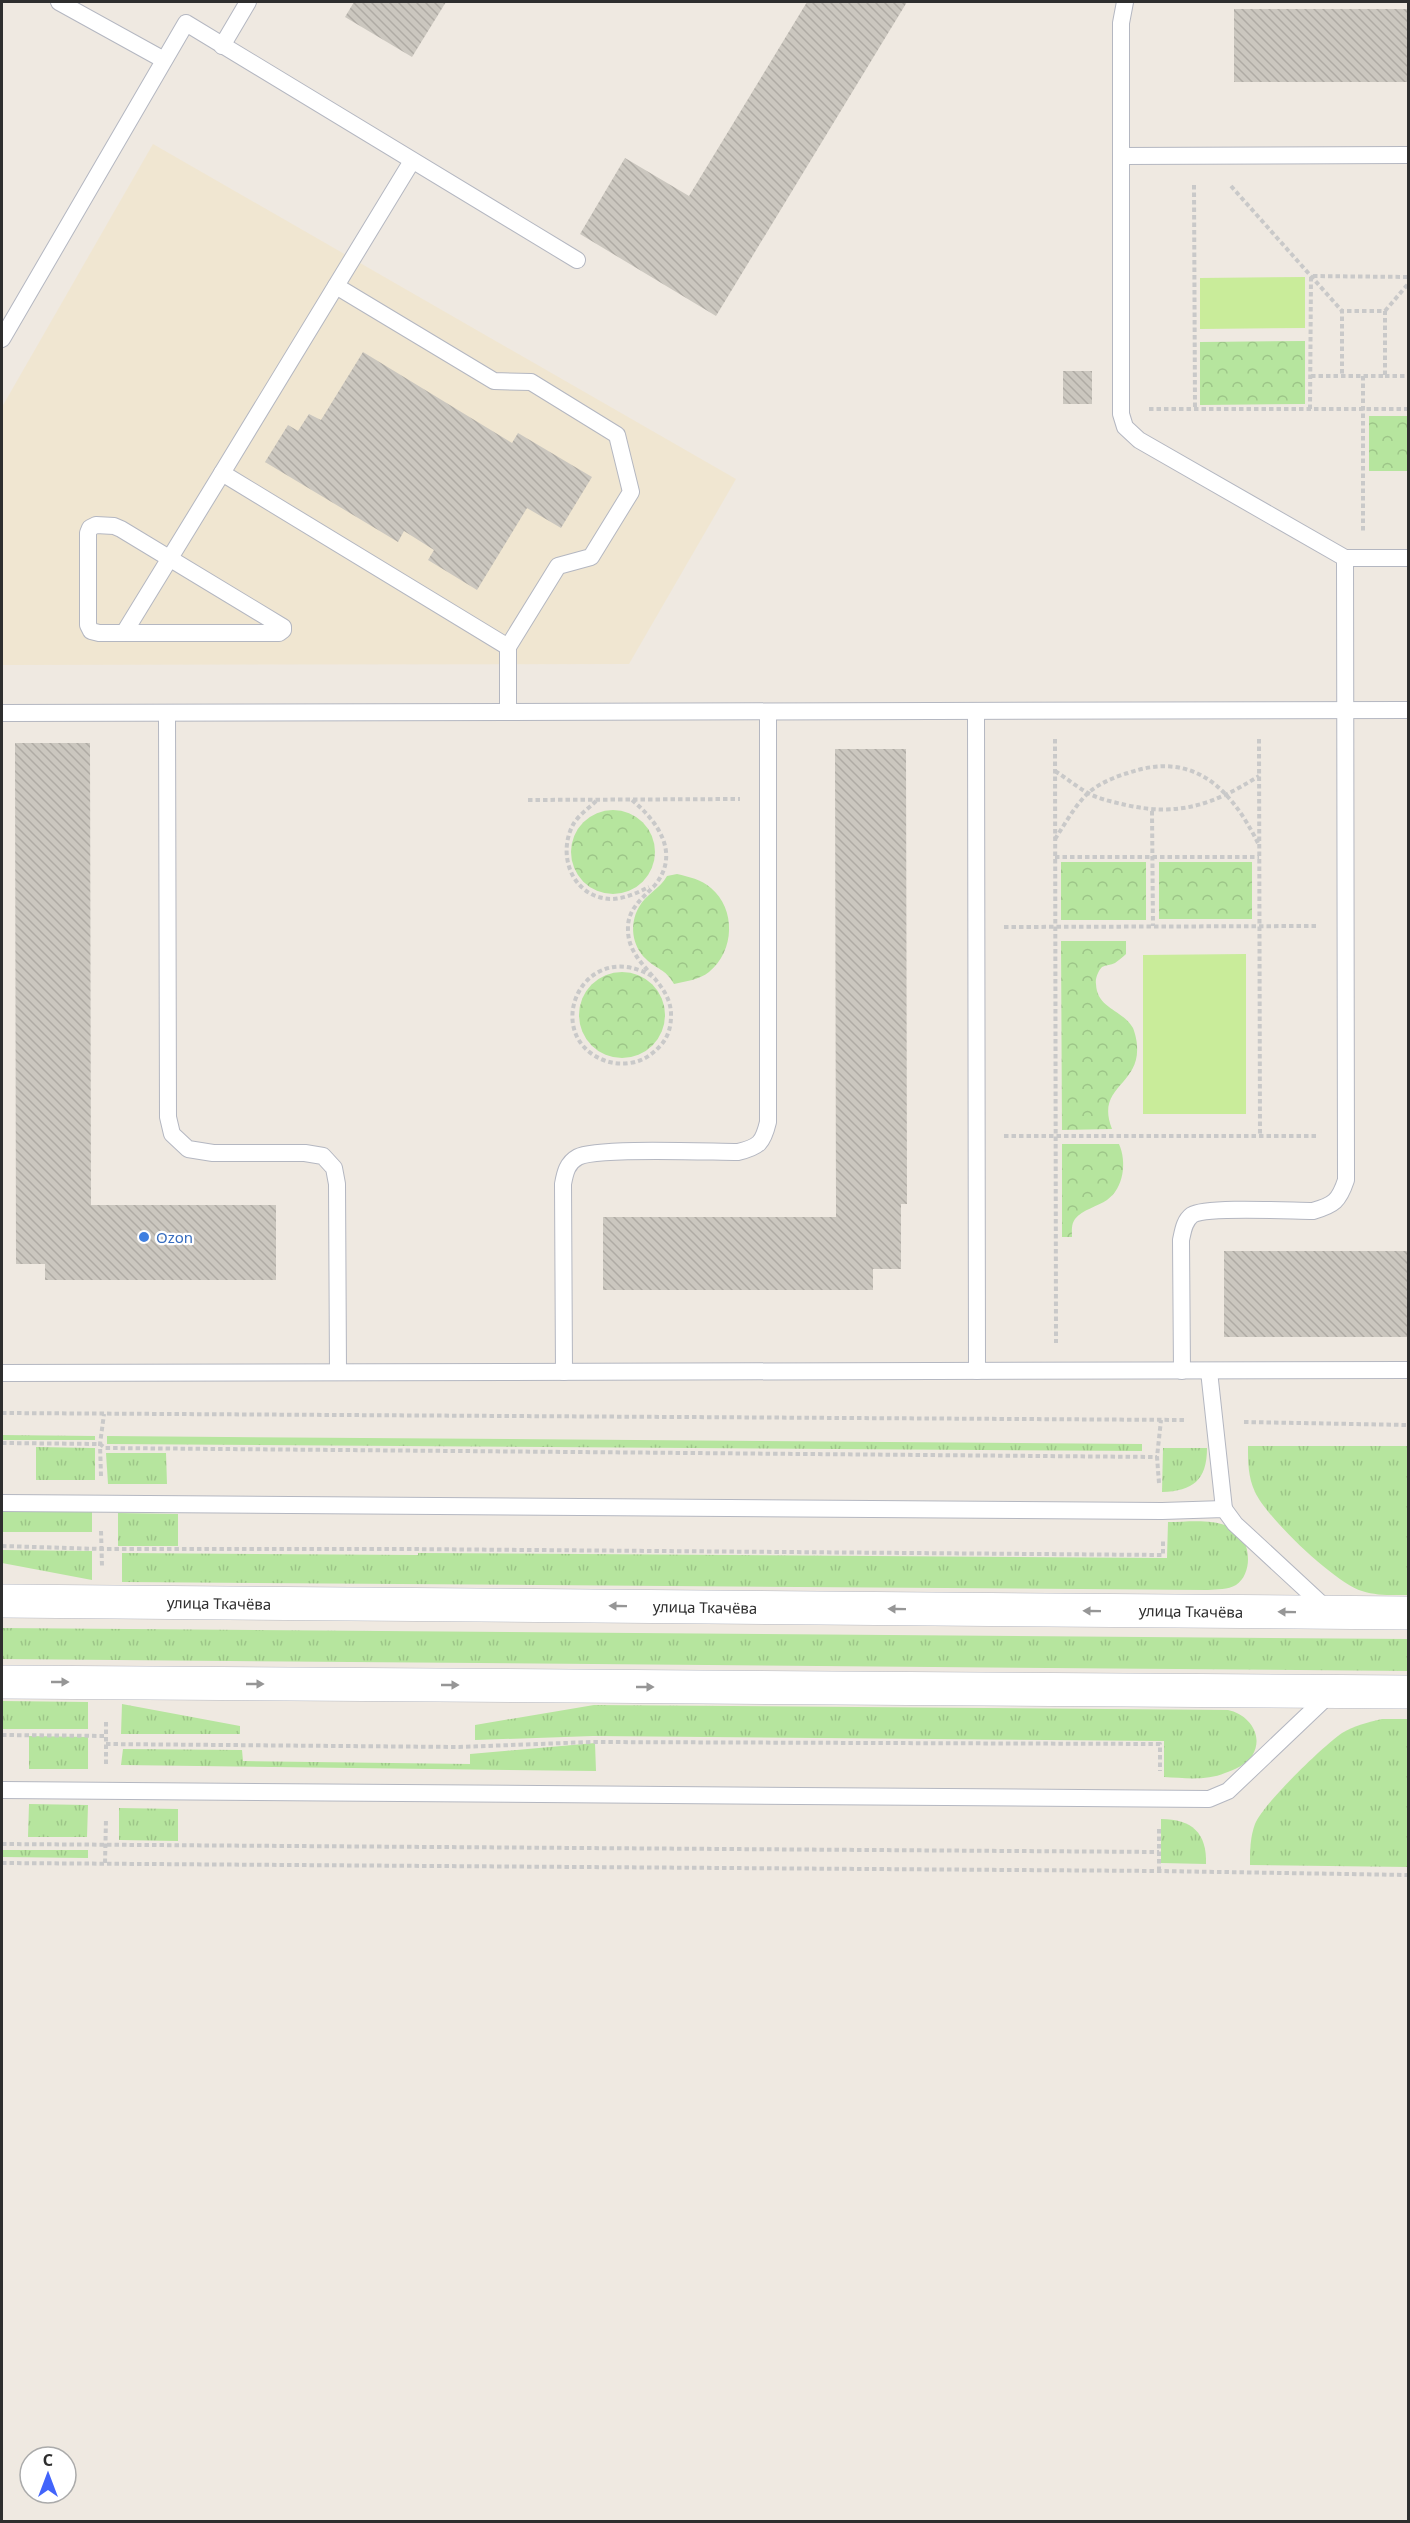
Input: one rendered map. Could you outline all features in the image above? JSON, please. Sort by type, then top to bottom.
[{"type":"street","name":"улица Ткачёва","points":[[2,1601],[1408,1613]]},
{"type":"street","points":[[2,1682],[1408,1692]]},
{"type":"lane","points":[[59,2],[164,60]]},
{"type":"lane","points":[[222,46],[248,2]]},
{"type":"lane","points":[[1125,2],[1121,23],[1121,410],[1125,427],[1139,440],[1345,558],[1408,558]]},
{"type":"lane","points":[[2,339],[186,23],[577,260]]},
{"type":"lane","points":[[1121,156],[1408,155]]},
{"type":"lane","points":[[124,633],[412,161]]},
{"type":"lane","points":[[336,286],[494,381],[531,382],[617,435],[631,492],[591,557],[558,566],[508,646],[508,712]]},
{"type":"lane","points":[[222,473],[508,646]]},
{"type":"lane","points":[[96,525],[114,526],[283,627],[279,633],[124,633],[99,633],[91,631],[88,625],[90,528],[96,525]]},
{"type":"lane","points":[[1182,1371],[1181,1240],[1184,1225],[1193,1215],[1210,1211],[1313,1211],[1329,1207],[1341,1196],[1346,1180],[1345,558]]},
{"type":"lane","points":[[2,713],[1408,710]]},
{"type":"lane","points":[[976,711],[977,1371]]},
{"type":"lane","points":[[564,1372],[563,1184],[565,1169],[579,1157],[602,1153],[738,1152],[754,1148],[764,1139],[768,1122],[768,712]]},
{"type":"lane","points":[[167,713],[168,1117],[172,1134],[188,1149],[213,1153],[305,1153],[323,1156],[334,1168],[337,1184],[338,1372]]},
{"type":"lane","points":[[2,1373],[1408,1370]]},
{"type":"lane","points":[[1209,1371],[1224,1509],[1235,1524],[1331,1613]]},
{"type":"lane","points":[[2,1503],[1162,1511],[1224,1509]]},
{"type":"lane","points":[[2,1790],[1209,1799],[1228,1791],[1332,1692]]},
{"type":"path","points":[[1204,156],[1342,311],[1342,376]]},
{"type":"path","points":[[1194,179],[1195,409]]},
{"type":"path","points":[[1311,276],[1408,277]]},
{"type":"path","points":[[1310,409],[1311,276]]},
{"type":"path","points":[[1384,376],[1384,311],[1408,284]]},
{"type":"path","points":[[1342,311],[1384,311]]},
{"type":"path","points":[[1311,376],[1408,376]]},
{"type":"path","points":[[1364,376],[1364,558]]},
{"type":"path","points":[[1121,410],[1408,409]]},
{"type":"path","points":[[1055,711],[1056,1371]]},
{"type":"path","points":[[1259,711],[1260,1136]]},
{"type":"path","points":[[1055,840],[1088,793],[1114,777],[1142,768],[1173,766],[1205,776],[1228,795],[1246,818],[1259,845]]},
{"type":"path","points":[[1055,771],[1088,793],[1111,802],[1152,811],[1193,807],[1228,795],[1259,776]]},
{"type":"path","points":[[528,800],[768,799]]},
{"type":"path","points":[[597,800],[574,822],[565,842],[566,862],[575,882],[590,894],[610,899],[633,895],[656,884]]},
{"type":"path","points":[[632,800],[650,815],[661,831],[666,847],[664,866],[656,884],[639,899],[631,913],[628,930],[631,947],[656,978],[666,991],[672,1007],[671,1025],[665,1041],[653,1054],[638,1062],[621,1064],[604,1061],[589,1052],[578,1039],[573,1022],[573,1005],[580,989],[591,976],[607,968],[624,965],[641,968],[656,978]]},
{"type":"path","points":[[1152,811],[1153,926]]},
{"type":"path","points":[[1055,857],[1259,857]]},
{"type":"path","points":[[976,927],[1346,926]]},
{"type":"path","points":[[976,1136],[1346,1136]]},
{"type":"path","points":[[2,1413],[1161,1420],[1408,1425]]},
{"type":"path","points":[[2,1546],[101,1549],[405,1549],[1163,1556],[1157,1457],[1161,1420]]},
{"type":"path","points":[[2,1443],[100,1444],[105,1448],[1157,1457]]},
{"type":"path","points":[[2,1735],[106,1736]]},
{"type":"path","points":[[106,1744],[459,1747],[591,1742],[1160,1744],[1159,1871]]},
{"type":"path","points":[[2,1844],[1159,1852]]},
{"type":"path","points":[[2,1863],[1159,1871],[1408,1875]]},
{"type":"shaded area","points":[[153,144],[736,479],[629,664],[2,665],[2,407]]},
{"type":"green space","points":[[1305,277],[1305,328],[1200,329],[1200,278]]},
{"type":"green space","points":[[1305,341],[1305,404],[1200,405],[1200,342]]},
{"type":"green space","points":[[1369,416],[1408,416],[1408,471],[1369,471]]},
{"type":"green space","points":[[613,810],[629,813],[643,822],[652,836],[655,852],[652,868],[643,882],[629,891],[613,894],[597,891],[583,882],[574,868],[571,852],[574,836],[583,822],[597,813]]},
{"type":"green space","points":[[1061,862],[1146,862],[1146,920],[1061,920]]},
{"type":"green space","points":[[1159,862],[1252,862],[1252,919],[1159,919]]},
{"type":"green space","points":[[677,874],[699,880],[711,888],[725,907],[729,930],[724,953],[709,972],[697,979],[674,984],[664,972],[641,954],[635,941],[633,927],[642,902],[667,876]]},
{"type":"green space","points":[[1061,941],[1126,941],[1126,954],[1115,963],[1102,967],[1096,980],[1097,992],[1101,999],[1133,1028],[1137,1044],[1136,1059],[1132,1070],[1113,1094],[1109,1104],[1108,1115],[1112,1129],[1062,1130]]},
{"type":"green space","points":[[1246,954],[1246,1114],[1143,1114],[1143,955]]},
{"type":"green space","points":[[614,972],[630,972],[653,984],[662,998],[665,1015],[662,1032],[653,1046],[630,1058],[614,1058],[598,1051],[586,1039],[579,1023],[579,1007],[586,991],[598,979]]},
{"type":"green space","points":[[1062,1144],[1119,1144],[1123,1159],[1122,1174],[1117,1189],[1107,1200],[1075,1219],[1072,1225],[1072,1237],[1062,1237]]},
{"type":"green space","points":[[2,1435],[95,1436],[95,1440],[2,1440]]},
{"type":"green space","points":[[107,1436],[1142,1444],[1142,1451],[107,1444]]},
{"type":"green space","points":[[1248,1446],[1408,1446],[1408,1595],[1362,1591],[1350,1586],[1319,1563],[1287,1533],[1255,1492],[1248,1464]]},
{"type":"green space","points":[[36,1447],[95,1448],[95,1480],[36,1480]]},
{"type":"green space","points":[[1163,1448],[1207,1448],[1204,1468],[1196,1482],[1182,1489],[1162,1492]]},
{"type":"green space","points":[[106,1453],[166,1453],[167,1484],[108,1484]]},
{"type":"green space","points":[[2,1511],[92,1512],[92,1532],[2,1532]]},
{"type":"green space","points":[[118,1513],[178,1514],[178,1546],[118,1546]]},
{"type":"green space","points":[[1200,1521],[1232,1528],[1243,1539],[1248,1556],[1246,1572],[1242,1580],[1230,1588],[1208,1590],[122,1582],[122,1553],[1167,1558],[1168,1522]]},
{"type":"green space","points":[[2,1550],[92,1551],[92,1580],[2,1563]]},
{"type":"green space","points":[[2,1628],[1408,1639],[1408,1671],[2,1659]]},
{"type":"green space","points":[[2,1701],[88,1702],[88,1729],[2,1729]]},
{"type":"green space","points":[[122,1704],[240,1726],[240,1734],[121,1734]]},
{"type":"green space","points":[[594,1705],[1228,1710],[1248,1721],[1257,1741],[1256,1748],[1247,1762],[1218,1776],[1195,1778],[1164,1777],[1164,1741],[593,1736],[475,1740],[475,1725]]},
{"type":"green space","points":[[1382,1719],[1408,1719],[1408,1867],[1250,1865],[1251,1839],[1255,1824],[1269,1803],[1308,1762],[1342,1733],[1361,1724]]},
{"type":"green space","points":[[29,1736],[88,1737],[88,1769],[29,1769]]},
{"type":"green space","points":[[595,1743],[596,1771],[121,1765],[123,1749],[242,1750],[243,1761],[470,1764],[470,1754]]},
{"type":"green space","points":[[29,1804],[88,1805],[87,1837],[28,1837]]},
{"type":"green space","points":[[119,1808],[178,1809],[178,1841],[119,1840]]},
{"type":"green space","points":[[1161,1819],[1181,1822],[1196,1830],[1204,1844],[1206,1864],[1161,1863]]},
{"type":"green space","points":[[2,1850],[88,1850],[88,1858],[2,1857]]},
{"type":"building","points":[[354,2],[446,2],[412,57],[345,17]]},
{"type":"building","points":[[807,2],[907,2],[716,316],[580,234],[625,158],[689,196]]},
{"type":"building","points":[[1234,9],[1408,9],[1408,82],[1234,82]]},
{"type":"building","points":[[363,352],[512,443],[518,433],[592,477],[561,528],[527,508],[477,590],[428,560],[434,550],[404,531],[398,542],[265,462],[288,425],[298,431],[309,414],[321,420]]},
{"type":"building","points":[[1063,371],[1092,371],[1092,404],[1063,404]]},
{"type":"building","points":[[15,743],[90,743],[91,1205],[276,1205],[276,1280],[45,1280],[45,1264],[16,1264]]},
{"type":"building","points":[[835,749],[906,749],[907,1204],[901,1204],[901,1269],[873,1269],[873,1290],[603,1290],[603,1217],[836,1217]]},
{"type":"building","points":[[1224,1251],[1408,1251],[1408,1337],[1224,1337]]},
{"type":"place","name":"Ozon","points":[[144,1237]]}]
